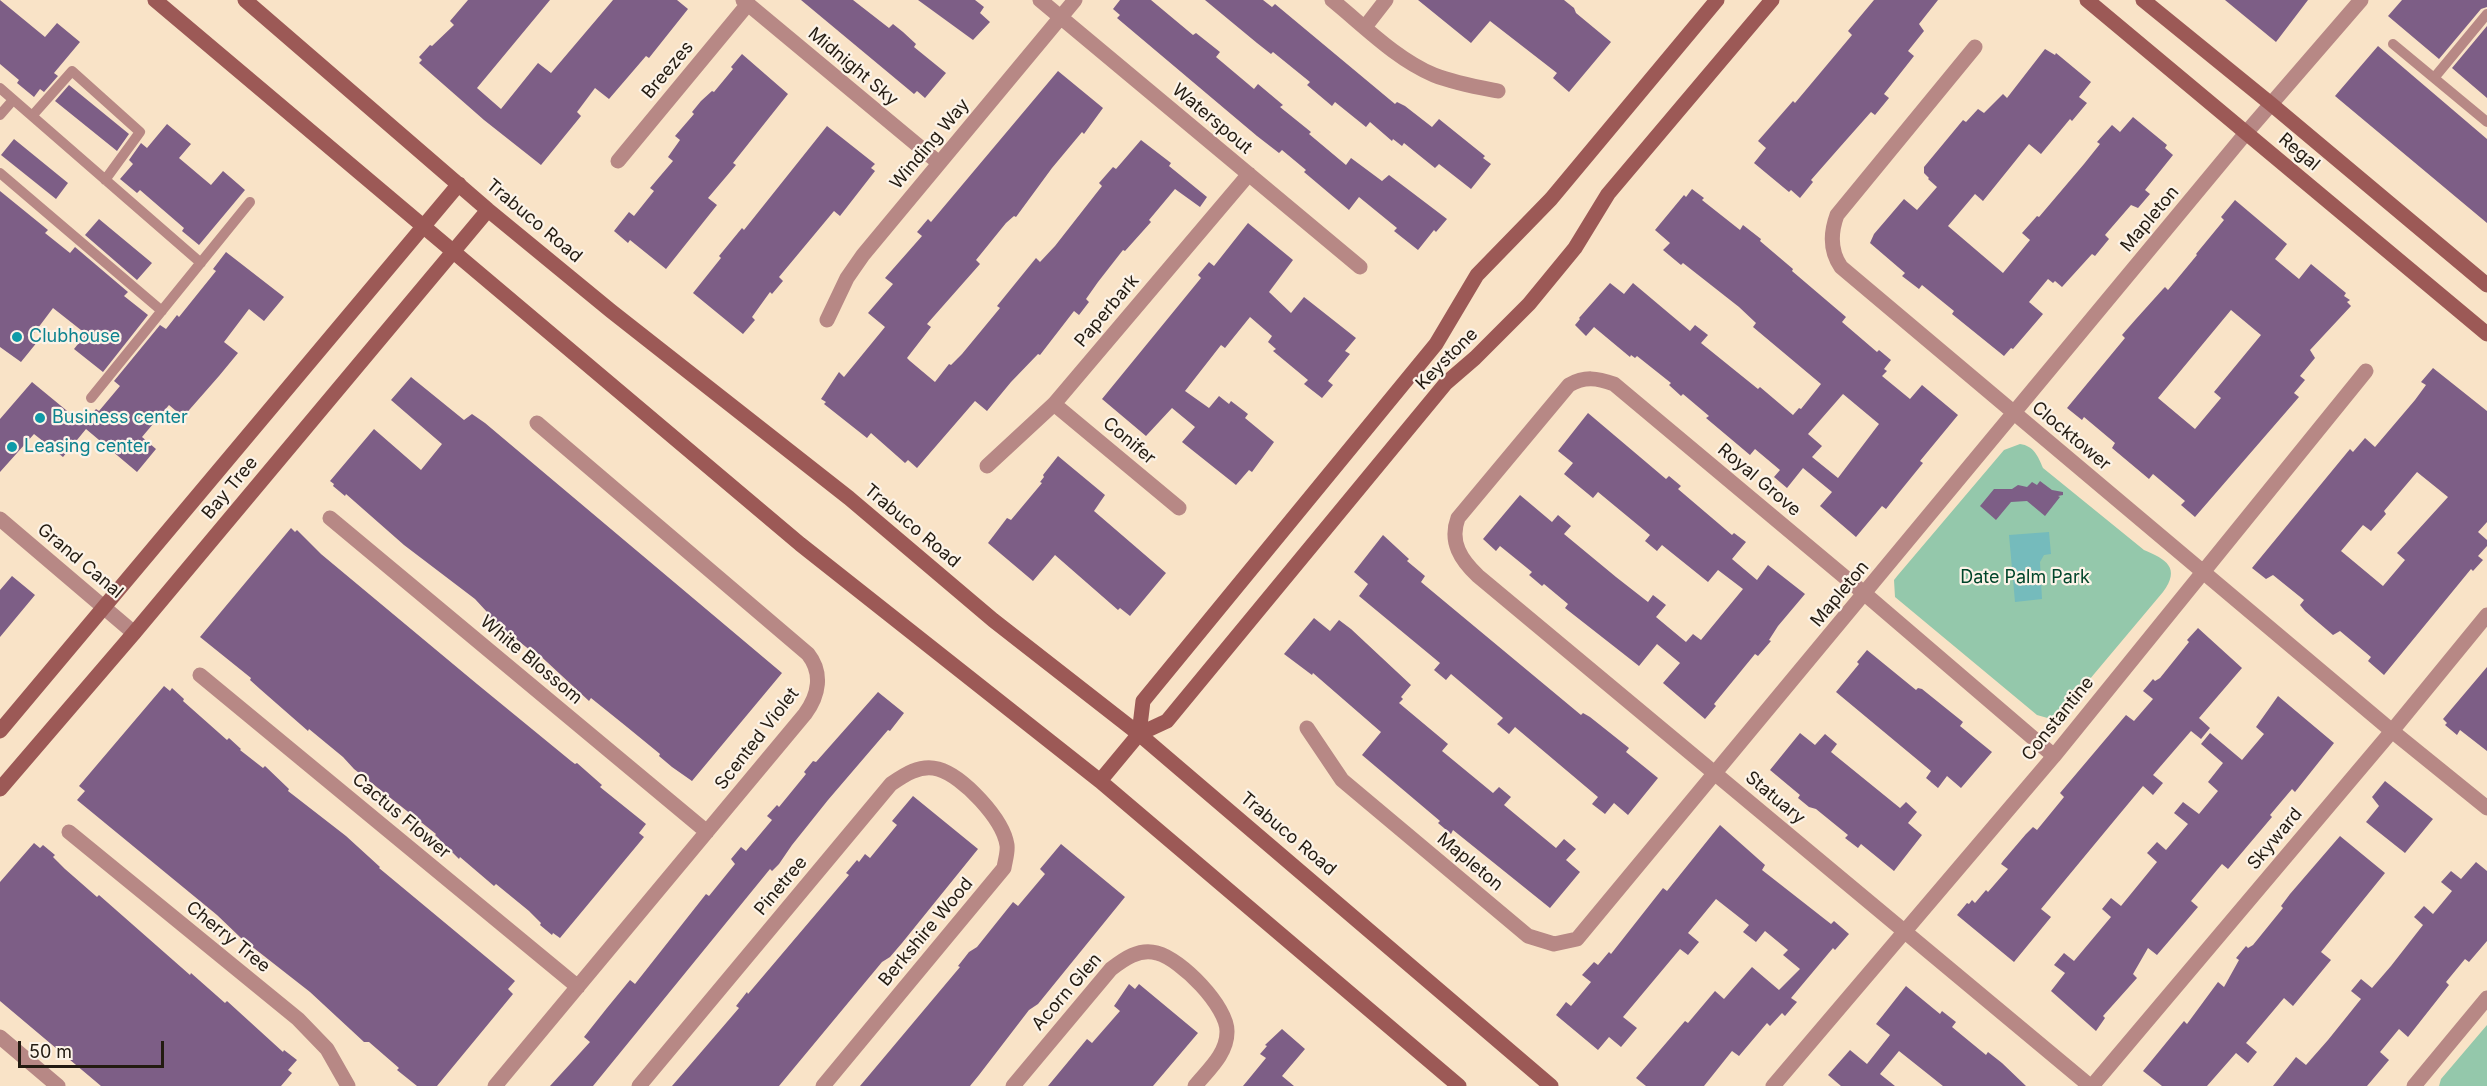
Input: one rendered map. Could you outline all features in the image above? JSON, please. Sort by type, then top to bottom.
[{"type":"street","points":[[155,0],[800,544],[1100,781],[1460,1086]]},
{"type":"street","name":"Trabuco Road","points":[[245,0],[488,210],[611,311],[849,498],[993,620],[1139,734],[1551,1086]]},
{"type":"street","name":"Waterspout","points":[[1040,0],[1360,267]]},
{"type":"street","name":"Winding Way","points":[[827,320],[847,278],[863,255],[1075,0]]},
{"type":"street","points":[[1332,0],[1403,57],[1434,75],[1466,85],[1498,91]]},
{"type":"street","points":[[1365,27],[1386,0]]},
{"type":"street","name":"Keystone","points":[[1139,734],[1143,701],[1436,344],[1477,275],[1551,199],[1717,0]]},
{"type":"street","name":"Keystone","points":[[1100,781],[1139,734],[1167,721],[1446,382],[1475,358],[1529,304],[1575,248],[1608,194],[1772,0]]},
{"type":"street","name":"Regal","points":[[2087,0],[2487,334]]},
{"type":"street","name":"Regal","points":[[2143,0],[2487,285]]},
{"type":"street","name":"Mapleton","points":[[1307,728],[1342,780],[1528,936],[1554,944],[1577,939],[2246,133],[2361,0]]},
{"type":"street","name":"Breezes","points":[[618,161],[746,2]]},
{"type":"street","name":"Midnight Sky","points":[[746,2],[939,163]]},
{"type":"street","name":"Clocktower","points":[[1976,46],[1837,215],[1832,229],[1832,244],[1834,256],[1841,267],[2392,731],[2487,808]]},
{"type":"street","name":"Paperbark","points":[[987,466],[1054,404],[1248,174]]},
{"type":"street","name":"Bay Tree","points":[[0,731],[459,184]]},
{"type":"street","name":"Bay Tree","points":[[0,789],[134,633],[488,210]]},
{"type":"street","name":"Constantine","points":[[1773,1086],[2054,756],[2366,371]]},
{"type":"street","name":"Royal Grove","points":[[1455,527],[1469,503],[1562,392],[1578,380],[1591,378],[1608,382],[1620,389],[1865,594],[2054,756]]},
{"type":"street","name":"Conifer","points":[[1054,404],[1179,508]]},
{"type":"street","name":"Scented Violet","points":[[495,1086],[814,701],[818,675],[814,662],[808,654],[537,423]]},
{"type":"street","name":"White Blossom","points":[[330,518],[706,832]]},
{"type":"street","name":"Grand Canal","points":[[0,519],[134,633]]},
{"type":"street","name":"Statuary","points":[[1455,527],[1458,551],[1465,563],[1478,576],[1903,932],[2091,1086]]},
{"type":"street","name":"Skyward","points":[[2091,1086],[2392,731],[2487,615]]},
{"type":"street","name":"Cactus Flower","points":[[200,675],[578,987]]},
{"type":"street","name":"Pinetree","points":[[639,1086],[891,784],[908,773],[924,768],[937,769],[954,777],[974,795]]},
{"type":"street","name":"Berkshire Wood","points":[[824,1086],[1004,868],[1008,847],[1002,828],[990,810],[974,795]]},
{"type":"street","name":"Cherry Tree","points":[[69,832],[298,1019],[327,1049],[348,1086]]},
{"type":"street","name":"Acorn Glen","points":[[1012,1086],[1111,969],[1127,957],[1143,952],[1157,953],[1173,961],[1210,995],[1222,1012],[1228,1031],[1223,1052],[1195,1086]]},
{"type":"street","points":[[2414,1086],[2487,998]]},
{"type":"street","points":[[0,1037],[58,1086]]},
{"type":"lane","points":[[2434,78],[2487,14]]},
{"type":"lane","points":[[2392,44],[2487,122]]},
{"type":"lane","points":[[32,116],[72,71],[140,132],[105,180]]},
{"type":"lane","points":[[0,88],[201,263]]},
{"type":"lane","points":[[0,115],[13,100]]},
{"type":"lane","points":[[0,173],[162,311]]},
{"type":"lane","points":[[91,398],[250,202]]},
{"type":"green space","name":"Date Palm Park","points":[[2020,444],[2032,449],[2043,468],[2144,550],[2164,561],[2171,571],[2171,577],[2163,592],[2058,717],[2051,719],[2037,715],[1895,597],[1894,580],[1898,575],[2004,450]]},
{"type":"green space","points":[[2487,1025],[2487,1086],[2439,1086],[2441,1079]]},
{"type":"water","points":[[2049,532],[2051,554],[2044,555],[2040,562],[2042,599],[2015,602],[2009,535]]},
{"type":"building","points":[[0,0],[45,37],[57,23],[80,42],[54,73],[58,76],[44,92],[40,89],[34,97],[0,64]]},
{"type":"building","points":[[468,0],[550,0],[477,88],[501,109],[538,63],[551,73],[613,0],[677,0],[688,9],[649,58],[646,56],[609,99],[595,88],[577,112],[581,116],[541,165],[484,120],[419,63],[422,60],[419,57],[430,45],[432,46],[454,25],[450,21]]},
{"type":"building","points":[[801,0],[853,0],[889,28],[893,24],[916,44],[914,47],[946,73],[925,98],[917,91],[914,94]]},
{"type":"building","points":[[918,0],[975,0],[984,7],[980,13],[990,22],[973,40]]},
{"type":"building","points":[[1120,0],[1151,0],[1193,35],[1196,33],[1220,52],[1216,57],[1254,89],[1258,84],[1283,105],[1280,107],[1346,165],[1351,158],[1382,181],[1389,175],[1447,219],[1436,232],[1434,230],[1418,250],[1394,231],[1397,228],[1359,197],[1349,210],[1282,150],[1279,153],[1257,136],[1117,18],[1120,15],[1113,9]]},
{"type":"building","points":[[1205,0],[1263,0],[1272,7],[1275,4],[1395,104],[1397,102],[1405,106],[1432,127],[1439,119],[1485,156],[1483,158],[1491,164],[1471,189],[1439,164],[1435,168],[1404,143],[1402,146],[1393,139],[1392,141],[1370,122],[1366,127],[1335,102],[1332,106],[1307,85],[1310,82],[1273,52],[1271,54]]},
{"type":"building","points":[[1418,0],[1564,0],[1611,42],[1569,92],[1553,78],[1557,73],[1490,21],[1471,43]]},
{"type":"building","points":[[1874,0],[1938,0],[1919,24],[1924,31],[1908,51],[1914,56],[1884,94],[1889,98],[1875,115],[1871,112],[1811,180],[1813,182],[1800,198],[1791,190],[1789,192],[1754,163],[1766,148],[1758,141],[1793,101],[1795,103],[1852,35],[1848,31]]},
{"type":"building","points":[[2225,0],[2308,0],[2276,42]]},
{"type":"building","points":[[2402,0],[2487,0],[2487,7],[2481,9],[2439,59],[2388,16]]},
{"type":"building","points":[[2487,26],[2487,98],[2452,68]]},
{"type":"building","points":[[2378,46],[2487,139],[2487,223],[2335,96]]},
{"type":"building","points":[[2045,49],[2055,55],[2056,53],[2091,82],[2079,97],[2087,103],[2072,121],[2070,119],[2041,154],[2029,144],[1983,201],[1975,194],[1948,226],[2003,273],[2030,240],[2022,233],[2037,216],[2039,217],[2084,164],[2100,144],[2097,142],[2112,125],[2120,132],[2133,117],[2167,145],[2165,148],[2173,155],[2145,190],[2150,194],[2138,208],[2131,205],[2105,235],[2109,239],[2095,256],[2092,254],[2062,287],[2048,279],[2029,302],[2043,314],[2013,349],[2011,348],[2004,356],[1952,314],[1954,311],[1922,285],[1919,289],[1902,276],[1905,273],[1870,243],[1874,234],[1904,199],[1917,210],[1937,187],[1924,173],[1924,167],[1963,120],[1966,122],[1978,109],[1984,113],[2003,94],[2007,98]]},
{"type":"building","points":[[742,54],[788,94],[733,163],[736,165],[708,198],[717,205],[666,269],[630,240],[628,243],[614,231],[629,212],[634,216],[654,191],[650,188],[673,161],[668,157],[680,140],[675,136],[694,114],[692,112],[701,101],[712,91],[714,92],[733,69],[731,67]]},
{"type":"building","points":[[1058,71],[1103,108],[1084,134],[1082,132],[1052,168],[1016,217],[1014,216],[1006,223],[976,260],[980,264],[927,324],[931,327],[907,358],[910,361],[935,382],[949,364],[951,365],[962,354],[1000,308],[997,306],[1036,258],[1040,262],[1055,246],[1102,186],[1099,183],[1113,167],[1116,169],[1141,140],[1171,163],[1169,166],[1207,197],[1200,207],[1175,189],[1149,220],[1151,222],[1125,251],[1123,250],[1098,282],[1086,299],[1089,302],[1079,315],[1074,311],[1040,355],[1038,354],[1011,382],[987,411],[975,401],[917,468],[908,460],[905,463],[871,433],[867,438],[824,404],[826,402],[821,399],[839,372],[844,377],[885,327],[868,313],[893,284],[885,278],[922,236],[917,232],[928,219],[931,222]]},
{"type":"building","points":[[69,85],[129,134],[117,151],[55,101]]},
{"type":"building","points":[[167,124],[191,144],[179,158],[211,185],[223,171],[245,190],[199,245],[182,231],[184,228],[140,190],[137,193],[120,179],[133,164],[129,160],[141,143],[147,148]]},
{"type":"building","points":[[827,126],[875,164],[871,168],[875,171],[840,216],[834,211],[779,277],[783,281],[772,294],[770,292],[752,317],[755,320],[743,334],[693,293],[721,258],[719,256],[742,228],[744,230]]},
{"type":"building","points":[[14,139],[68,183],[56,199],[1,155]]},
{"type":"building","points":[[1692,189],[1704,198],[1702,200],[1740,230],[1743,225],[1761,239],[1760,241],[1793,269],[1792,271],[1846,317],[1842,322],[1877,352],[1879,350],[1891,360],[1884,369],[1887,371],[1882,376],[1910,399],[1922,385],[1958,415],[1920,461],[1923,463],[1886,509],[1882,506],[1856,537],[1820,506],[1832,492],[1803,468],[1787,488],[1774,477],[1780,470],[1755,449],[1750,455],[1706,418],[1709,416],[1683,394],[1681,396],[1669,385],[1671,383],[1637,356],[1635,358],[1631,355],[1630,357],[1594,327],[1586,336],[1575,325],[1610,283],[1624,294],[1633,283],[1690,331],[1695,325],[1708,335],[1701,343],[1758,389],[1760,387],[1793,415],[1799,408],[1801,409],[1821,384],[1753,327],[1756,323],[1739,307],[1663,250],[1670,243],[1655,230],[1684,195],[1686,197]],"holes":[[[1843,394],[1879,424],[1838,478],[1812,457],[1822,446],[1808,434]]]},
{"type":"building","points":[[0,191],[48,230],[45,233],[70,253],[75,247],[128,292],[124,296],[148,315],[103,372],[74,349],[86,334],[53,308],[32,336],[38,341],[21,362],[0,347]]},
{"type":"building","points":[[2235,200],[2287,244],[2275,259],[2299,279],[2311,264],[2346,293],[2344,296],[2350,300],[2347,302],[2351,306],[2310,350],[2315,358],[2300,376],[2305,380],[2294,393],[2299,397],[2195,517],[2181,505],[2185,501],[2153,474],[2149,479],[2112,448],[2115,443],[2084,417],[2082,420],[2067,408],[2125,338],[2122,335],[2165,287],[2168,290],[2197,255],[2224,220],[2221,217]],"holes":[[[2231,310],[2261,335],[2214,392],[2221,398],[2195,429],[2158,398]]]},
{"type":"building","points":[[99,219],[152,263],[137,280],[85,235]]},
{"type":"building","points":[[1248,223],[1293,260],[1269,292],[1291,313],[1304,297],[1356,338],[1345,351],[1350,354],[1328,381],[1333,385],[1322,398],[1304,384],[1308,380],[1273,351],[1276,349],[1268,342],[1272,336],[1250,317],[1225,348],[1221,345],[1185,391],[1209,408],[1219,396],[1229,404],[1231,401],[1248,414],[1245,418],[1274,442],[1252,472],[1249,470],[1236,485],[1182,442],[1195,427],[1172,408],[1146,436],[1102,399],[1201,278],[1198,275],[1209,262],[1214,266]]},
{"type":"building","points":[[226,252],[284,297],[264,321],[249,309],[224,342],[238,353],[183,417],[169,405],[142,437],[156,449],[137,472],[86,429],[63,457],[34,434],[0,472],[0,419],[32,382],[83,424],[96,409],[99,411],[120,386],[114,381],[160,325],[166,329],[177,315],[179,317],[216,271],[213,269]]},
{"type":"building","points":[[2433,368],[2487,411],[2487,522],[2478,532],[2487,540],[2487,546],[2478,556],[2483,560],[2473,571],[2471,569],[2384,675],[2368,661],[2371,657],[2340,631],[2333,635],[2305,611],[2300,605],[2304,600],[2273,575],[2266,579],[2252,568],[2350,449],[2353,452],[2365,438],[2375,447],[2426,385],[2421,382]],"holes":[[[2417,472],[2448,497],[2397,553],[2405,560],[2383,586],[2341,551],[2363,525],[2371,531],[2386,514],[2384,511]]]},
{"type":"building","points":[[411,377],[464,420],[472,414],[485,423],[782,673],[692,781],[672,767],[659,756],[660,754],[591,698],[589,701],[533,649],[531,651],[485,614],[487,612],[475,599],[404,545],[346,494],[345,496],[333,486],[334,484],[330,481],[374,429],[421,470],[442,444],[391,400]]},
{"type":"building","points":[[1588,413],[1666,479],[1669,476],[1681,486],[1678,489],[1732,535],[1734,533],[1746,542],[1732,559],[1757,580],[1768,565],[1805,594],[1778,626],[1769,640],[1771,641],[1758,656],[1755,654],[1714,704],[1716,706],[1705,719],[1663,683],[1680,663],[1657,644],[1639,666],[1565,608],[1568,604],[1529,575],[1532,572],[1500,546],[1496,551],[1483,539],[1520,495],[1552,522],[1558,515],[1571,526],[1564,534],[1648,602],[1653,595],[1666,605],[1656,617],[1686,642],[1693,634],[1701,640],[1743,589],[1718,570],[1708,582],[1662,545],[1657,551],[1645,541],[1650,535],[1598,492],[1593,498],[1564,474],[1573,463],[1558,451]]},
{"type":"building","points":[[1058,456],[1105,495],[1094,511],[1166,573],[1130,616],[1120,608],[1118,610],[1055,555],[1033,581],[988,543],[1007,518],[1011,520],[1042,483],[1040,482],[1043,475]]},
{"type":"building","points":[[2040,481],[2052,490],[2063,492],[2045,516],[2027,501],[2011,502],[1996,520],[1980,506],[1994,489],[2012,489],[2018,485],[2027,487],[2032,482],[2037,485]]},
{"type":"building","points":[[291,528],[295,532],[297,530],[321,554],[477,684],[571,761],[577,763],[602,785],[600,787],[646,824],[639,833],[644,837],[560,938],[553,933],[552,935],[540,925],[541,923],[529,911],[496,884],[494,886],[460,857],[459,859],[436,834],[354,769],[309,729],[308,731],[250,680],[251,678],[200,637]]},
{"type":"building","points":[[1383,535],[1409,559],[1407,561],[1425,576],[1421,582],[1581,715],[1583,713],[1590,717],[1629,748],[1626,752],[1658,778],[1628,815],[1614,803],[1605,814],[1592,804],[1598,797],[1515,727],[1509,734],[1497,724],[1503,718],[1451,674],[1446,680],[1434,670],[1440,663],[1359,596],[1368,584],[1354,572]]},
{"type":"building","points":[[12,576],[35,595],[0,637],[0,590]]},
{"type":"building","points":[[1314,618],[1330,631],[1339,620],[1351,629],[1411,685],[1399,703],[1448,744],[1442,751],[1493,793],[1499,787],[1511,797],[1504,805],[1556,848],[1564,839],[1576,849],[1566,860],[1580,872],[1550,908],[1453,830],[1451,834],[1438,823],[1440,821],[1362,755],[1381,732],[1313,673],[1312,675],[1284,654]]},
{"type":"building","points":[[2198,628],[2242,668],[2199,718],[2210,728],[2201,739],[2191,731],[2153,775],[2163,783],[2153,795],[2143,786],[2041,909],[2051,917],[2014,962],[1957,915],[1967,903],[1969,904],[1972,900],[1975,903],[1986,890],[1988,892],[2008,869],[2001,864],[2003,861],[2033,827],[2037,830],[2064,797],[2060,793],[2126,715],[2134,721],[2153,699],[2143,691],[2153,679],[2155,681],[2160,678]]},
{"type":"building","points":[[1867,650],[1916,690],[1922,689],[1963,722],[1960,726],[1992,752],[1961,788],[1947,776],[1938,788],[1926,778],[1931,771],[1836,692],[1859,664],[1857,662]]},
{"type":"building","points":[[2487,667],[2487,751],[2460,730],[2457,735],[2445,725],[2447,723],[2443,719]]},
{"type":"building","points":[[164,686],[170,691],[172,688],[184,699],[183,701],[227,740],[229,738],[263,768],[265,766],[289,789],[288,791],[346,836],[379,868],[515,981],[508,989],[513,994],[437,1086],[417,1086],[369,1042],[364,1042],[310,992],[241,938],[217,915],[77,800],[85,791],[79,786]]},
{"type":"building","points":[[878,692],[904,713],[890,731],[888,730],[828,800],[779,864],[772,871],[770,869],[593,1086],[550,1086],[590,1042],[584,1037],[630,980],[635,984],[706,894],[709,896],[735,864],[731,859],[741,847],[746,851],[772,820],[767,816],[777,805],[779,807],[806,774],[804,772],[813,761],[816,762]]},
{"type":"building","points":[[2278,696],[2334,743],[2295,792],[2292,789],[2270,815],[2272,817],[2228,869],[2222,864],[2191,901],[2198,907],[2157,955],[2148,948],[2133,974],[2137,978],[2103,1016],[2105,1018],[2096,1031],[2051,991],[2065,973],[2054,965],[2064,953],[2074,961],[2111,917],[2102,909],[2111,898],[2121,906],[2157,862],[2147,853],[2157,842],[2166,850],[2188,824],[2174,813],[2183,802],[2199,814],[2218,791],[2208,782],[2223,763],[2201,744],[2210,733],[2242,760],[2264,734],[2256,727]]},
{"type":"building","points":[[1800,733],[1815,745],[1825,734],[1837,744],[1831,752],[1900,808],[1906,802],[1917,812],[1908,823],[1922,835],[1894,871],[1861,844],[1858,848],[1845,838],[1848,835],[1816,809],[1809,807],[1798,798],[1800,795],[1770,770]]},
{"type":"building","points":[[2385,781],[2433,819],[2405,853],[2366,822],[2379,806],[2372,797]]},
{"type":"building","points":[[913,796],[978,849],[902,943],[890,957],[882,962],[779,1086],[672,1086],[739,1008],[736,1006],[747,992],[748,994],[849,875],[846,873],[857,860],[859,862],[865,854],[870,858],[897,825],[892,821]]},
{"type":"building","points":[[1720,825],[1765,865],[1762,870],[1831,924],[1834,921],[1849,934],[1835,950],[1833,948],[1791,998],[1797,1002],[1785,1016],[1782,1013],[1770,1026],[1767,1023],[1739,1056],[1732,1051],[1704,1086],[1646,1086],[1636,1078],[1685,1021],[1688,1023],[1715,991],[1724,999],[1752,967],[1779,990],[1800,969],[1783,955],[1788,950],[1765,931],[1756,942],[1743,932],[1749,925],[1716,899],[1688,933],[1699,942],[1688,955],[1680,949],[1623,1017],[1637,1028],[1621,1047],[1609,1037],[1598,1050],[1556,1015],[1566,1002],[1571,1006],[1591,982],[1582,975],[1594,962],[1598,965],[1609,952],[1611,954],[1663,888],[1667,891]]},
{"type":"building","points":[[2340,836],[2385,873],[2321,952],[2331,960],[2293,1006],[2284,998],[2246,1043],[2257,1052],[2248,1063],[2236,1053],[2207,1086],[2162,1086],[2143,1071],[2184,1021],[2187,1024],[2218,982],[2224,987],[2239,960],[2236,958],[2246,946],[2248,948],[2253,945],[2283,908],[2281,906],[2290,894]]},
{"type":"building","points":[[34,843],[40,848],[43,845],[55,855],[53,857],[65,869],[97,897],[99,895],[190,975],[191,973],[225,1003],[227,1001],[283,1052],[284,1050],[297,1060],[288,1070],[292,1073],[281,1086],[101,1086],[0,1001],[0,882]]},
{"type":"building","points":[[1061,844],[1125,897],[1038,1004],[1029,1010],[970,1086],[860,1086],[960,967],[958,966],[969,952],[977,947],[1013,902],[1018,906],[1045,874],[1040,869]]},
{"type":"building","points":[[2476,862],[2487,871],[2487,941],[2469,962],[2465,959],[2446,982],[2449,985],[2408,1037],[2399,1029],[2380,1052],[2389,1060],[2367,1086],[2273,1086],[2296,1057],[2306,1065],[2328,1040],[2361,999],[2351,991],[2361,979],[2372,988],[2391,966],[2423,925],[2414,917],[2424,906],[2433,914],[2452,891],[2441,882],[2451,871],[2461,879]]},
{"type":"building","points":[[1129,984],[1135,989],[1139,984],[1198,1033],[1153,1086],[1048,1086],[1087,1039],[1092,1043],[1120,1011],[1114,1006]]},
{"type":"building","points":[[1906,986],[1940,1014],[1942,1011],[1956,1022],[1952,1027],[1986,1055],[1988,1052],[2002,1063],[2026,1086],[1943,1086],[1899,1051],[1880,1074],[1895,1086],[1841,1086],[1828,1075],[1850,1050],[1867,1064],[1890,1035],[1876,1024]]},
{"type":"building","points":[[1282,1029],[1305,1049],[1282,1076],[1294,1086],[1243,1086],[1266,1058],[1260,1054],[1267,1046],[1265,1045]]},
{"type":"place","name":"Clubhouse","points":[[17,337]]},
{"type":"place","name":"Business center","points":[[40,418]]},
{"type":"place","name":"Leasing center","points":[[12,447]]}]
